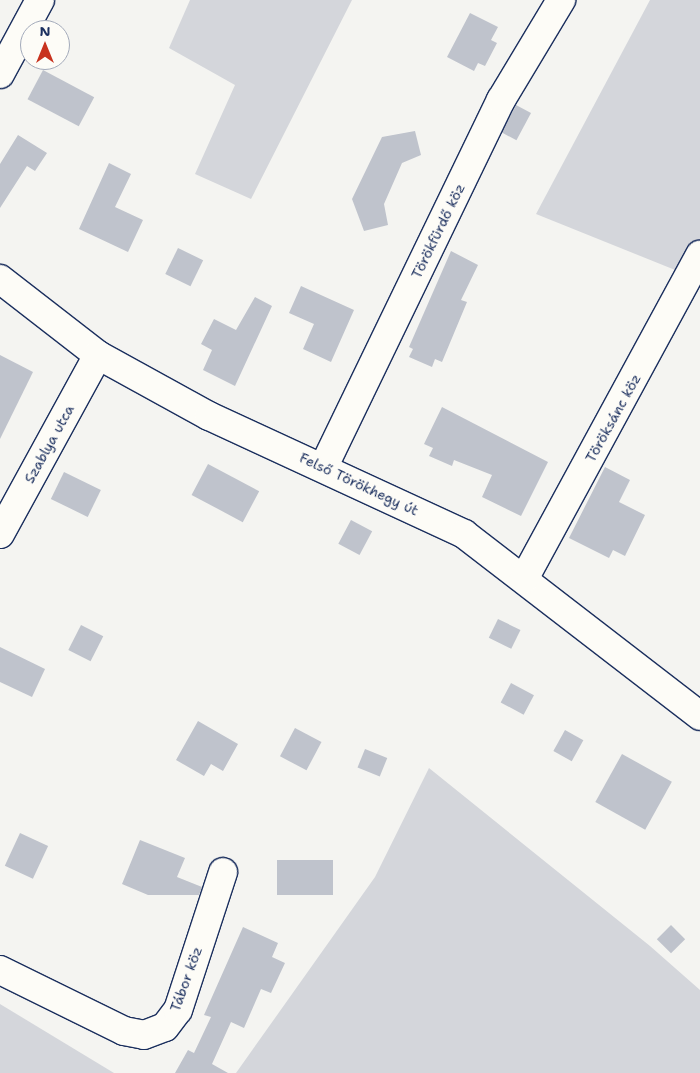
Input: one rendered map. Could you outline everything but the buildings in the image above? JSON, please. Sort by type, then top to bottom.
[{"type":"street","points":[[0,74],[40,0]]},
{"type":"street","name":"Törökfürdő köz","points":[[324,466],[501,100],[561,0]]},
{"type":"street","name":"Töröksánc köz","points":[[524,579],[700,255]]},
{"type":"street","name":"Felső Törökhegy út","points":[[0,279],[98,355],[210,416],[324,466],[464,534],[700,716]]},
{"type":"street","name":"Szablya utca","points":[[0,534],[98,355]]},
{"type":"street","name":"Tábor köz","points":[[0,970],[124,1031],[144,1035],[165,1027],[178,1010],[223,872]]},
{"type":"shaded area","points":[[190,0],[352,0],[251,199],[195,174],[235,85],[169,48]]},
{"type":"shaded area","points":[[650,0],[700,0],[700,280],[536,214]]},
{"type":"shaded area","points":[[429,768],[650,946],[700,990],[700,1073],[236,1073],[375,877]]},
{"type":"shaded area","points":[[0,1004],[114,1073],[0,1073]]}]
